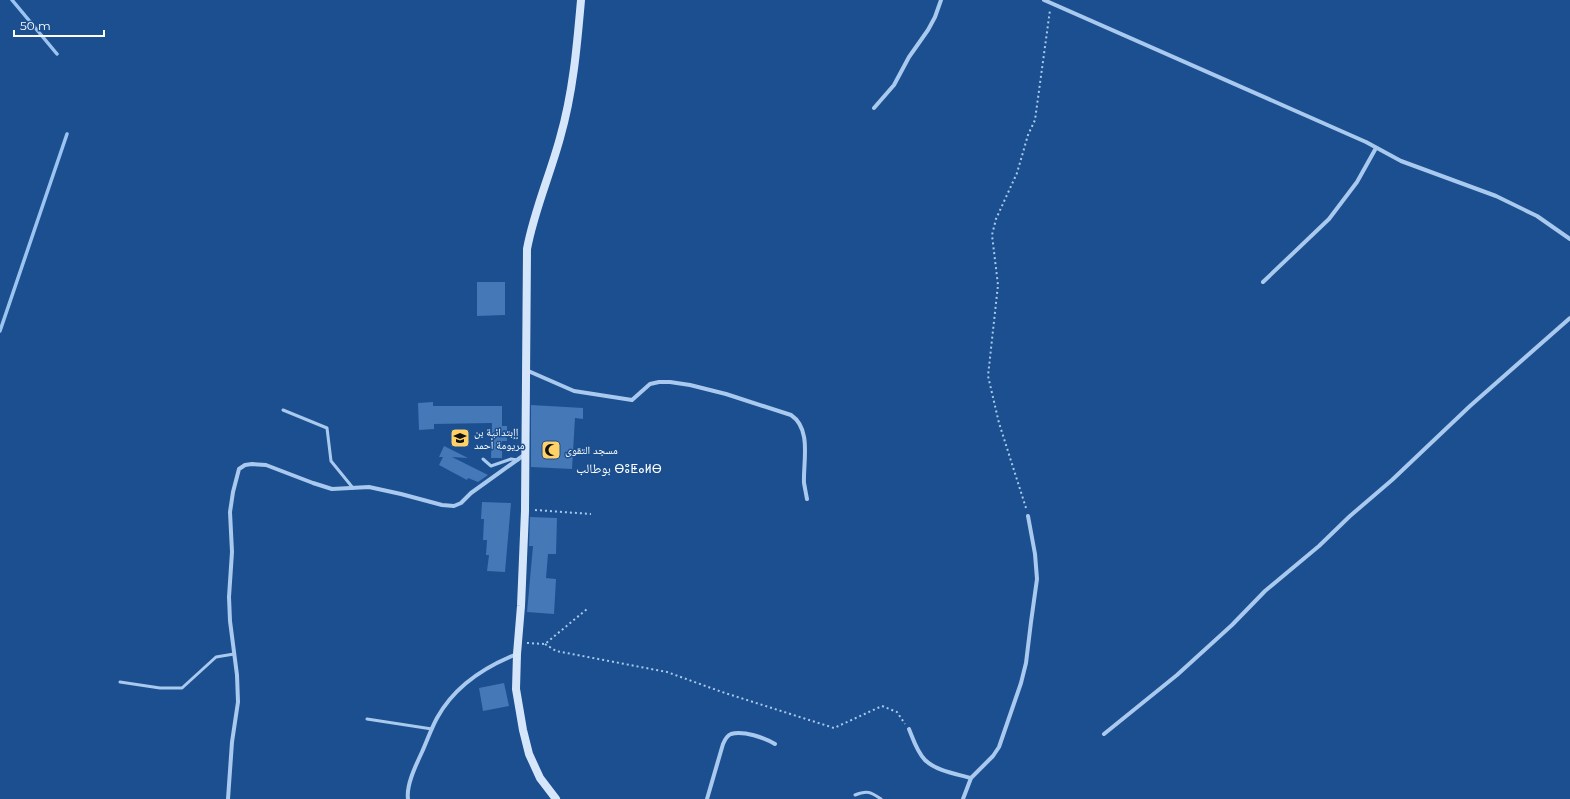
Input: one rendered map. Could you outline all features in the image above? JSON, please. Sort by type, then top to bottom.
[{"type":"street","points":[[556,799],[540,778],[527,748],[522,730],[516,689],[525,509],[521,458],[525,370],[527,248],[530,229],[561,138],[573,82],[581,0]]},
{"type":"street","points":[[874,108],[894,85],[909,57],[928,30],[941,0]]},
{"type":"street","points":[[1044,0],[1401,160],[1503,200],[1537,216],[1570,239]]},
{"type":"street","points":[[1263,282],[1329,219],[1357,182],[1376,148]]},
{"type":"street","points":[[1104,734],[1176,675],[1232,625],[1265,591],[1319,546],[1350,516],[1392,480],[1470,406],[1570,318]]},
{"type":"street","points":[[525,370],[574,391],[632,400],[650,384],[659,382],[690,385],[726,394],[791,415],[799,422],[804,436],[804,484],[808,499]]},
{"type":"street","points":[[228,799],[232,742],[238,702],[229,597],[232,552],[230,512],[233,492],[239,470],[245,465],[266,465],[332,489],[368,487],[442,505],[454,506],[461,503],[471,492],[521,458]]},
{"type":"street","points":[[963,799],[971,778],[993,756],[999,747],[1021,683],[1026,663],[1036,578],[1035,554],[1028,516]]},
{"type":"street","points":[[408,799],[411,782],[418,760],[436,719],[447,701],[472,678],[497,662],[517,654]]},
{"type":"street","points":[[909,729],[921,756],[926,761],[935,767],[971,778]]},
{"type":"street","points":[[707,799],[723,744],[730,734],[762,737],[775,744]]},
{"type":"lane","points":[[283,410],[327,428],[332,461],[353,488]]},
{"type":"lane","points":[[483,459],[491,466],[511,459],[521,458]]},
{"type":"lane","points":[[120,682],[160,688],[182,688],[216,657],[234,654]]},
{"type":"lane","points":[[367,719],[432,729]]},
{"type":"lane","points":[[855,795],[864,791],[881,799]]},
{"type":"path","points":[[1028,516],[999,423],[988,376],[998,285],[992,235],[996,219],[1017,173],[1028,135],[1035,120],[1051,3]]},
{"type":"path","points":[[525,509],[592,514]]},
{"type":"path","points":[[545,644],[587,609]]},
{"type":"path","points":[[518,642],[545,644],[556,651],[667,672],[722,692],[834,728],[882,706],[897,712],[909,729]]},
{"type":"building","points":[[477,282],[505,282],[505,315],[477,316]]},
{"type":"building","points":[[433,402],[433,406],[502,406],[502,426],[507,426],[507,441],[502,441],[502,458],[491,458],[492,423],[434,424],[434,429],[419,430],[418,403]]},
{"type":"building","name":"مسجد التقوى","points":[[531,405],[583,408],[583,419],[575,418],[572,469],[531,467]]},
{"type":"building","points":[[444,446],[468,458],[452,457],[488,475],[478,482],[468,478],[467,480],[439,465],[443,457],[439,457]]},
{"type":"building","points":[[482,502],[511,503],[505,572],[487,571],[489,555],[486,555],[487,540],[483,540],[484,519],[481,519]]},
{"type":"building","points":[[530,517],[557,518],[556,554],[548,554],[546,578],[556,579],[554,614],[527,612],[533,546],[529,546]]},
{"type":"building","points":[[504,683],[509,706],[483,711],[479,688]]},
{"type":"waterway","points":[[12,0],[57,54]]},
{"type":"waterway","points":[[0,331],[67,134]]},
{"type":"place","name":"إإبتدائية بن مريومة أحمد","points":[[460,438]]},
{"type":"place","name":"مسجد التقوى","points":[[551,450]]},
{"type":"district","name":"بوطالب ⴱⵓⵟⴰⵍⴱ","points":[[619,468]]}]
